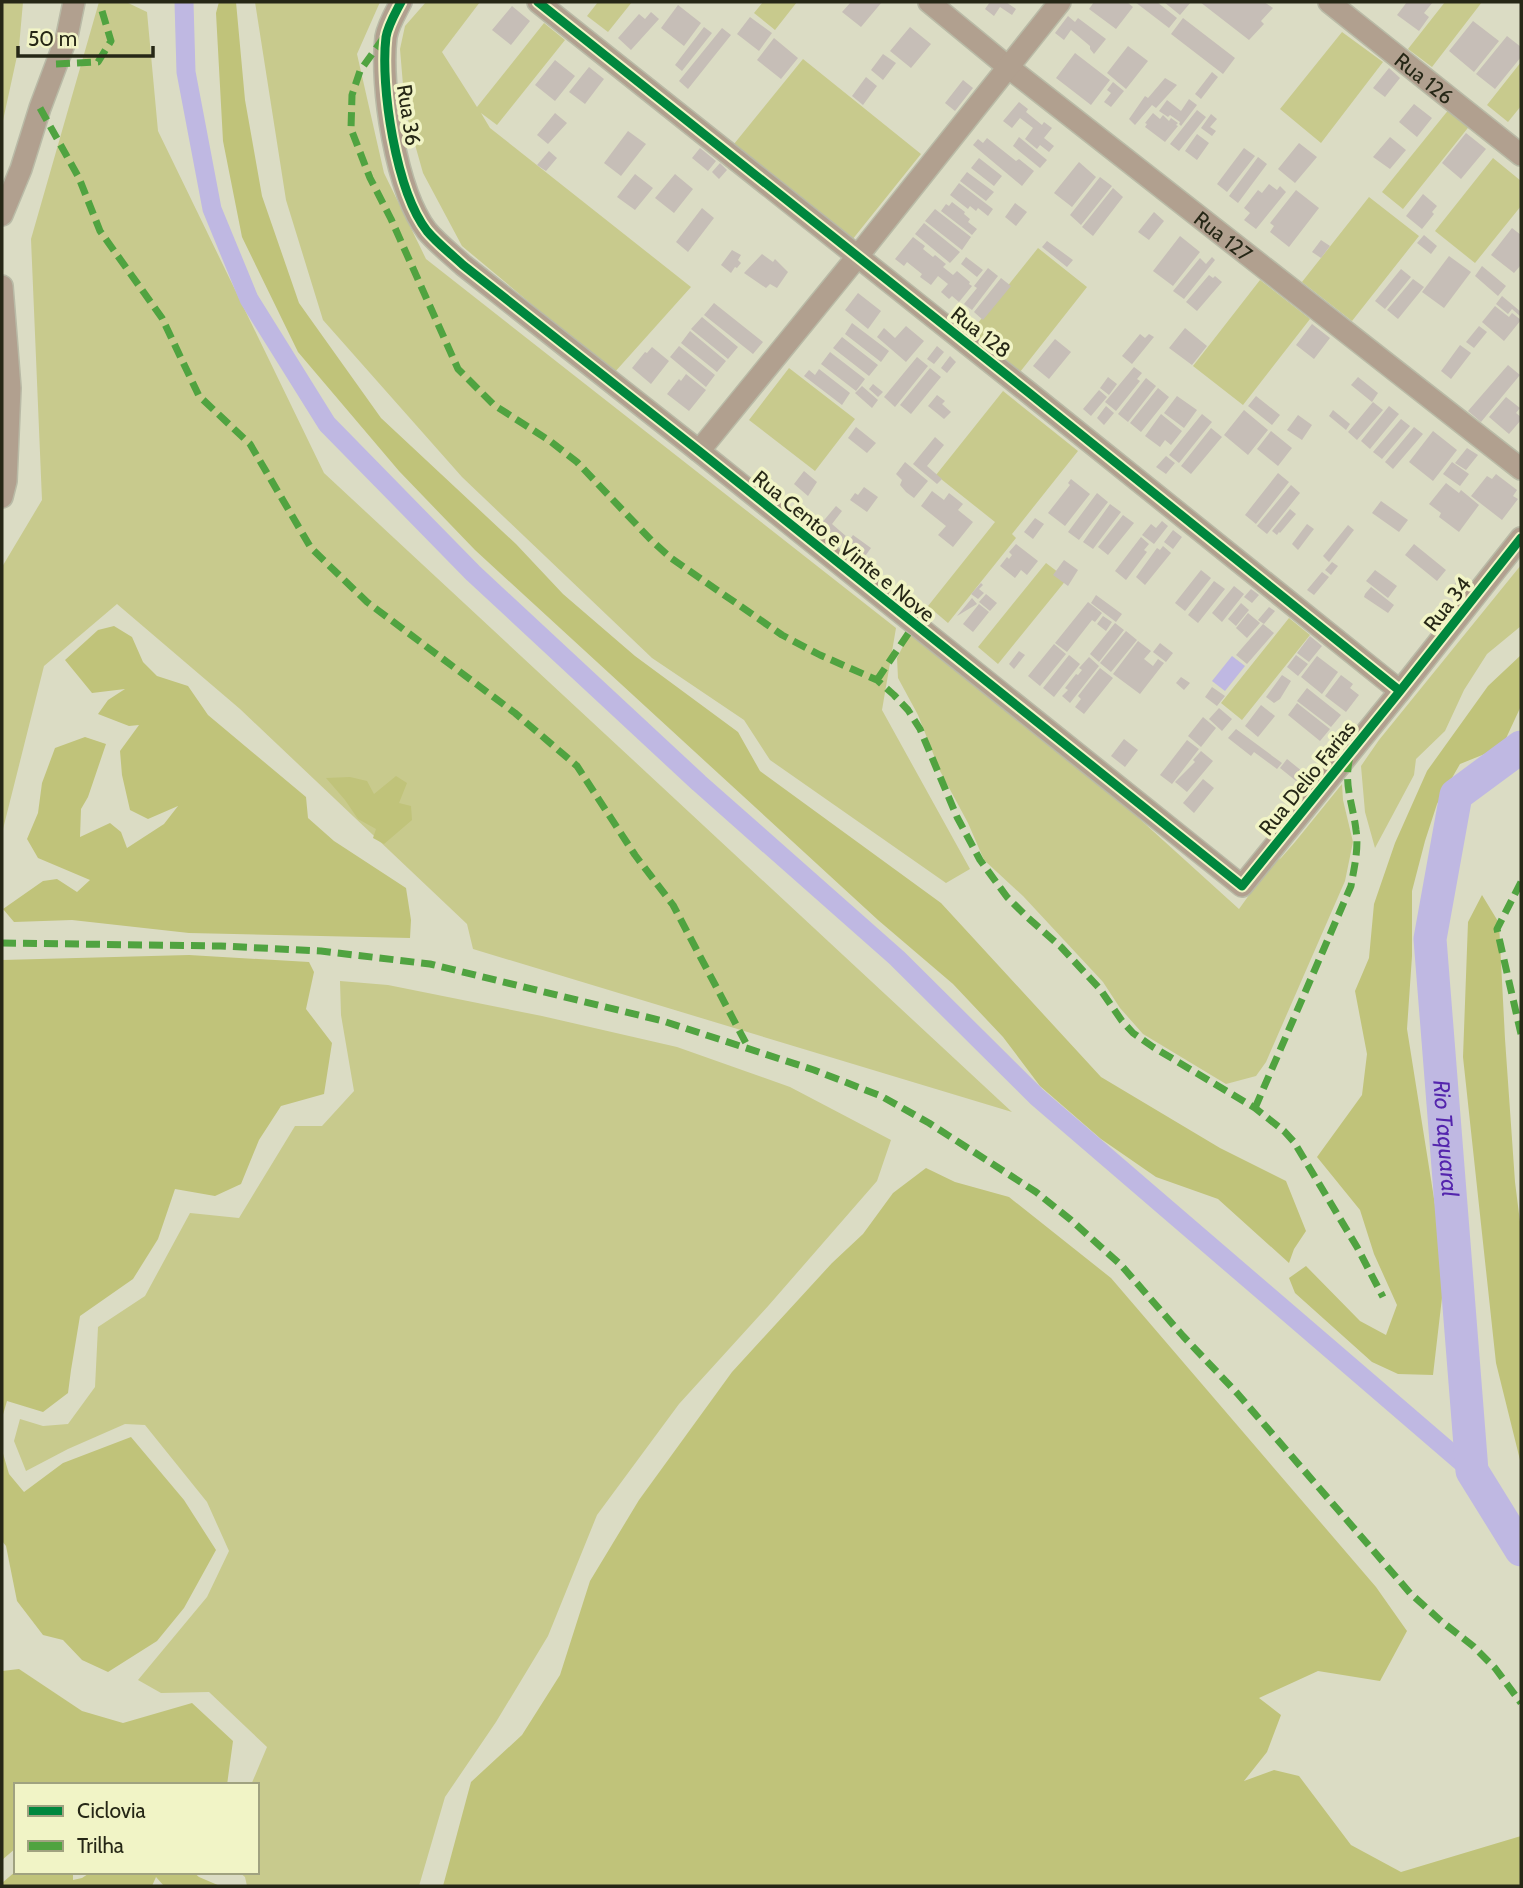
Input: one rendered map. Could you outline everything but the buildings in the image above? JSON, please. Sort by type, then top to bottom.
[{"type":"street","points":[[2,215],[21,169],[67,36],[74,2]]},
{"type":"street","name":"Rua 36","points":[[401,2],[386,34],[390,123],[413,207],[427,231]]},
{"type":"street","name":"Rua 128","points":[[538,2],[1400,691]]},
{"type":"street","name":"Rua 127","points":[[929,2],[1521,468]]},
{"type":"street","points":[[699,451],[858,257],[1060,2]]},
{"type":"street","name":"Rua 126","points":[[1328,2],[1521,155]]},
{"type":"street","name":"Rua Cento e Vinte e Nove","points":[[427,231],[463,265],[1242,886]]},
{"type":"street","points":[[2,286],[10,388],[6,481],[2,497]]},
{"type":"street","name":"Rua 34","points":[[1400,691],[1521,538]]},
{"type":"street","name":"Rua Delio Farias","points":[[1242,886],[1400,691]]},
{"type":"green space","points":[[2,2],[23,2],[19,47],[2,125]]},
{"type":"green space","points":[[99,2],[126,2],[147,12],[158,131],[324,473],[1012,1112],[473,949],[467,924],[240,709],[117,604],[44,666],[2,833],[2,567],[42,500],[31,239]]},
{"type":"green space","points":[[219,2],[236,2],[245,100],[262,196],[299,303],[381,418],[516,544],[563,594],[635,656],[738,732],[760,771],[941,903],[1101,1077],[1220,1148],[1286,1181],[1306,1231],[1294,1249],[1289,1263],[1218,1199],[1156,1177],[1101,1139],[1040,1086],[1003,1037],[953,984],[878,920],[475,550],[399,471],[298,352],[242,237],[223,141],[216,13]]},
{"type":"green space","points":[[255,2],[380,2],[357,54],[384,173],[426,259],[896,628],[882,710],[970,869],[946,883],[770,760],[744,720],[652,658],[462,477],[323,320],[286,200]]},
{"type":"green space","points":[[426,2],[480,2],[442,52],[477,107],[544,23],[565,40],[497,125],[481,113],[490,128],[691,287],[614,373],[462,246],[423,173],[405,109],[400,49],[405,26]]},
{"type":"green space","points":[[598,2],[632,2],[608,32],[587,16]]},
{"type":"green space","points":[[763,2],[797,2],[775,30],[754,13]]},
{"type":"green space","points":[[1445,2],[1482,2],[1432,67],[1408,49]]},
{"type":"green space","points":[[1342,32],[1383,62],[1321,143],[1280,109]]},
{"type":"green space","points":[[803,59],[921,154],[852,240],[734,144]]},
{"type":"green space","points":[[1521,62],[1521,106],[1508,122],[1487,105]]},
{"type":"green space","points":[[1450,108],[1471,124],[1403,209],[1382,192]]},
{"type":"green space","points":[[1493,158],[1521,181],[1521,206],[1475,263],[1435,231]]},
{"type":"green space","points":[[1369,197],[1419,236],[1352,321],[1302,282]]},
{"type":"green space","points":[[1038,248],[1087,287],[1020,372],[970,333]]},
{"type":"green space","points":[[1260,280],[1310,319],[1243,405],[1193,366]]},
{"type":"green space","points":[[789,368],[855,419],[815,471],[749,420]]},
{"type":"green space","points":[[1003,391],[1078,451],[1012,534],[1016,538],[948,623],[928,606],[995,522],[936,475]]},
{"type":"green space","points":[[1046,563],[1067,579],[998,664],[978,647]]},
{"type":"green space","points":[[1521,565],[1521,626],[1487,654],[1464,690],[1445,731],[1416,759],[1414,775],[1375,848],[1365,812],[1361,766],[1379,740]]},
{"type":"green space","points":[[1289,618],[1310,635],[1242,720],[1221,703]]},
{"type":"green space","points":[[114,626],[132,637],[143,662],[157,676],[188,686],[208,715],[306,797],[308,818],[334,841],[406,888],[411,920],[410,938],[189,933],[72,920],[14,922],[3,909],[43,881],[57,879],[77,892],[90,880],[38,858],[27,839],[38,813],[42,783],[55,748],[85,737],[106,744],[88,797],[81,809],[80,837],[110,823],[121,832],[127,848],[164,824],[178,806],[148,819],[130,810],[120,751],[139,725],[129,726],[98,714],[108,700],[125,689],[92,693],[65,660],[98,630]]},
{"type":"green space","points":[[914,630],[1037,726],[1239,909],[1270,866],[1281,858],[1342,784],[1353,842],[1345,881],[1266,1062],[1256,1076],[1226,1084],[1143,1034],[1120,1008],[1103,982],[1023,896],[984,860],[940,771],[918,715],[898,678],[897,658]]},
{"type":"green space","points":[[1521,655],[1521,706],[1502,747],[1460,764],[1437,804],[1412,891],[1412,956],[1407,1029],[1436,1211],[1443,1289],[1433,1375],[1398,1374],[1372,1362],[1295,1293],[1289,1278],[1306,1266],[1360,1321],[1386,1335],[1397,1305],[1374,1254],[1360,1210],[1317,1157],[1362,1095],[1367,1054],[1355,991],[1369,958],[1374,904],[1395,843],[1427,771],[1488,686]]},
{"type":"green space","points":[[396,776],[407,783],[399,803],[411,806],[412,820],[384,844],[373,838],[376,829],[358,819],[326,778],[350,777],[367,781],[374,794]]},
{"type":"green space","points":[[1482,895],[1499,923],[1515,1182],[1521,1230],[1521,1464],[1496,1363],[1463,1057],[1468,922]]},
{"type":"green space","points":[[189,955],[309,962],[314,972],[306,1009],[332,1043],[324,1094],[281,1106],[259,1140],[241,1184],[215,1196],[175,1189],[158,1239],[133,1279],[80,1316],[68,1393],[43,1412],[7,1401],[2,1418],[2,960]]},
{"type":"green space","points":[[340,981],[388,985],[542,1016],[677,1047],[790,1087],[891,1140],[877,1181],[679,1404],[597,1515],[548,1636],[496,1722],[445,1797],[419,1886],[247,1886],[241,1874],[259,1874],[259,1783],[252,1783],[267,1747],[209,1692],[161,1693],[138,1680],[207,1597],[229,1551],[207,1502],[145,1425],[125,1424],[26,1471],[14,1441],[20,1419],[43,1426],[68,1424],[95,1387],[98,1327],[145,1296],[190,1213],[239,1218],[295,1126],[322,1126],[354,1091],[341,1015]]},
{"type":"green space","points":[[926,1168],[955,1182],[1009,1197],[1111,1278],[1376,1587],[1407,1631],[1380,1681],[1318,1671],[1259,1698],[1281,1715],[1267,1752],[1244,1781],[1274,1770],[1299,1776],[1351,1845],[1401,1872],[1521,1836],[1521,1886],[443,1886],[471,1782],[522,1735],[560,1675],[590,1581],[639,1500],[732,1372],[832,1263],[863,1234],[893,1193]]},
{"type":"green space","points":[[131,1437],[184,1500],[216,1550],[184,1608],[157,1641],[108,1672],[82,1660],[63,1640],[43,1635],[17,1601],[6,1546],[2,1541],[2,1450],[9,1474],[24,1492],[63,1463]]},
{"type":"green space","points":[[19,1669],[82,1711],[123,1723],[192,1703],[233,1741],[227,1783],[14,1783],[14,1850],[2,1860],[2,1671]]},
{"type":"green space","points":[[14,1873],[73,1874],[73,1880],[88,1874],[195,1874],[220,1886],[164,1886],[156,1877],[152,1886],[2,1886]]},
{"type":"shaded area","points":[[1232,656],[1245,666],[1225,691],[1212,681]]},
{"type":"waterway","points":[[184,2],[186,72],[212,209],[249,299],[327,424],[473,573],[699,783],[897,958],[1037,1097],[1472,1471]]},
{"type":"waterway","name":"Rio Taquaral","points":[[1521,747],[1456,795],[1430,939],[1472,1471],[1521,1550]]},
{"type":"marked path","points":[[56,64],[98,62],[111,41],[102,11]]},
{"type":"marked path","points":[[384,37],[360,71],[352,95],[351,129],[370,178],[458,369],[494,405],[577,462],[671,558],[782,635],[877,680],[894,695],[920,729],[957,817],[980,860],[1007,897],[1061,947],[1100,989],[1133,1033],[1255,1108],[1284,1131],[1294,1142],[1357,1247],[1383,1297]]},
{"type":"marked path","points":[[40,108],[79,178],[100,231],[162,318],[199,396],[250,444],[311,548],[367,602],[515,713],[577,766],[635,855],[673,905],[749,1049]]},
{"type":"marked path","points":[[877,680],[914,625]]},
{"type":"marked path","points":[[1255,1108],[1351,886],[1357,837],[1348,785],[1350,757]]},
{"type":"marked path","points":[[1521,882],[1497,929],[1521,1034]]},
{"type":"marked path","points":[[2,943],[221,946],[321,951],[430,964],[663,1021],[814,1070],[881,1096],[929,1123],[1036,1192],[1121,1265],[1237,1393],[1410,1593],[1473,1646],[1495,1668],[1521,1703]]},
{"type":"cycle path","points":[[401,2],[386,37],[388,109],[407,191],[427,231],[463,265],[1242,886],[1521,538]]},
{"type":"cycle path","points":[[538,2],[1400,691]]}]
